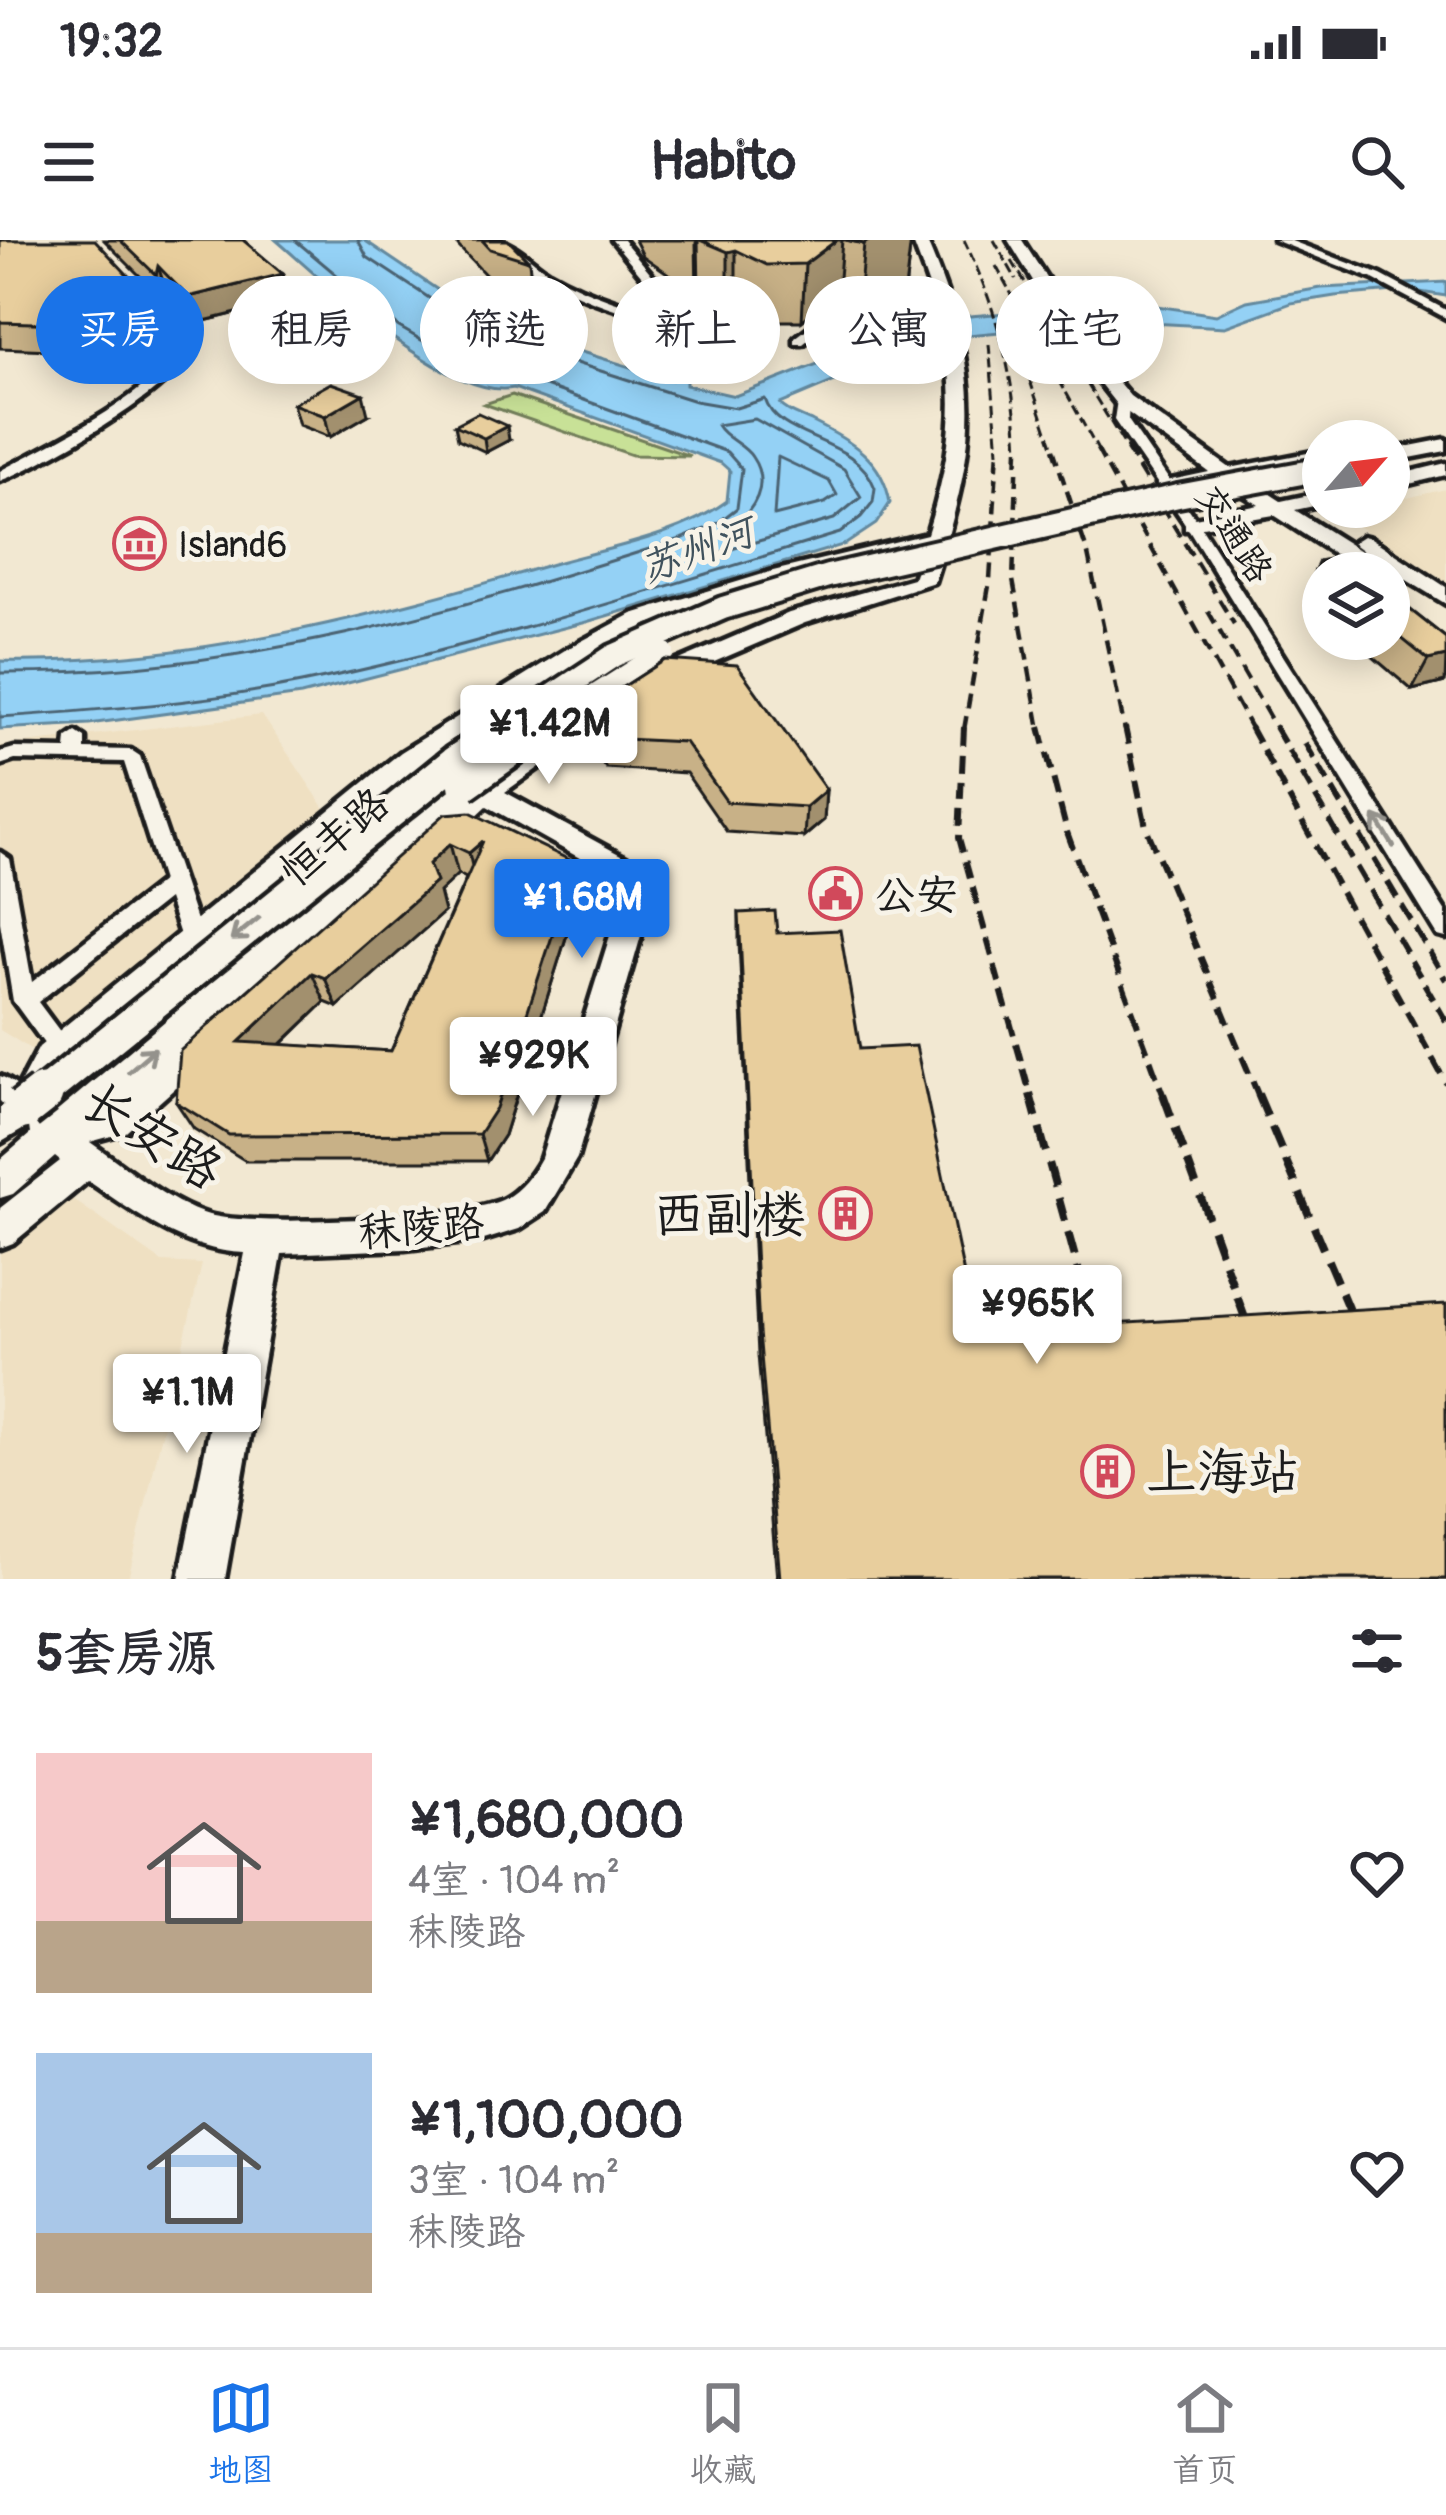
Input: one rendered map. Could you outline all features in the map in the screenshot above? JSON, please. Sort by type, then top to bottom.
[{"type":"main road","points":[[53,1136],[114,1121],[485,793],[661,676],[796,618],[923,581],[938,538],[961,406],[955,337],[919,240]]},
{"type":"main road","name":"交通路","points":[[1015,240],[1091,358],[1131,398]]},
{"type":"main road","points":[[1131,398],[1235,472],[1446,597]]},
{"type":"main road","points":[[1410,440],[1446,434]]},
{"type":"main road","points":[[1410,452],[1446,446]]},
{"type":"main road","points":[[1410,463],[1446,456]]},
{"type":"main road","points":[[1164,487],[1302,460]]},
{"type":"main road","points":[[1410,478],[1446,469]]},
{"type":"main road","name":"恒丰路","points":[[8,1108],[455,760],[583,673],[632,646],[723,608],[828,576],[1178,496],[1302,473]]},
{"type":"main road","name":"恒丰路","points":[[0,1182],[464,784],[587,698],[664,652],[836,586],[1302,485]]},
{"type":"main road","points":[[1193,525],[1302,502]]},
{"type":"main road","points":[[1289,505],[1351,552]]},
{"type":"main road","points":[[8,1108],[61,1049],[410,758],[640,619],[781,576],[938,538]]},
{"type":"main road","points":[[1410,594],[1446,618]]},
{"type":"main road","name":"秣陵路","points":[[267,1236],[485,1224],[536,1198],[553,1173],[641,880],[485,793],[410,758]]},
{"type":"main road","name":"长安路","points":[[8,1108],[205,1232],[267,1236]]},
{"type":"main road","points":[[0,1231],[87,1160]]},
{"type":"main road","points":[[202,1579],[267,1236]]},
{"type":"street","points":[[498,240],[553,280],[604,301],[703,326],[716,315],[650,278],[617,240]]},
{"type":"street","points":[[1279,240],[1386,281],[1446,315]]},
{"type":"street","points":[[0,476],[131,402],[182,353],[184,342],[178,327],[121,269]]},
{"type":"street","points":[[799,341],[804,337]]},
{"type":"street","name":"交通路","points":[[1131,398],[1121,420],[1193,525],[1446,930]]},
{"type":"street","points":[[0,759],[76,747],[131,756],[191,938]]},
{"type":"street","points":[[0,859],[24,1001],[61,1049]]},
{"type":"street","points":[[24,1001],[171,885]]},
{"type":"shaded area","points":[[1446,489],[1446,582],[1410,559],[1410,552],[1399,552],[1361,528],[1410,528],[1410,497]]},
{"type":"shaded area","points":[[262,715],[326,810],[37,1053],[0,1030],[0,746]]},
{"type":"shaded area","points":[[71,1198],[162,1262],[202,1264],[128,1579],[0,1579],[0,1244],[47,1202]]},
{"type":"green space","points":[[512,395],[690,456],[632,455],[484,404]]},
{"type":"water","points":[[276,240],[364,240],[420,278],[420,356],[396,340],[396,276],[318,276]]},
{"type":"water","points":[[1446,282],[1446,296],[1407,290],[1335,296],[1291,303],[1225,327],[1164,324],[1164,307],[1216,315],[1247,301],[1321,288]]},
{"type":"water","points":[[996,314],[996,332],[972,335],[972,316]]},
{"type":"water","name":"苏州河","points":[[588,354],[612,361],[612,384],[686,384],[735,396],[766,384],[780,384],[780,378],[804,369],[804,384],[828,384],[780,404],[863,453],[880,474],[890,503],[876,524],[846,544],[583,623],[301,695],[89,724],[0,729],[0,661],[142,655],[350,618],[645,539],[727,501],[730,471],[721,463],[514,388],[478,384],[588,384]]},
{"type":"building","points":[[0,240],[95,240],[129,276],[36,276],[36,323],[0,322]]},
{"type":"building","points":[[120,240],[243,240],[283,274],[228,276],[228,287],[204,293],[204,276],[168,276],[158,266],[156,275]]},
{"type":"building","points":[[482,240],[508,240],[529,261],[490,249]]},
{"type":"building","points":[[700,240],[837,240],[805,264],[767,265]]},
{"type":"building","points":[[329,384],[363,394],[325,416],[293,404]]},
{"type":"building","points":[[478,413],[507,426],[484,438],[455,425]]},
{"type":"building","points":[[1410,610],[1446,638],[1446,656],[1428,660],[1410,645]]},
{"type":"building","points":[[665,660],[737,665],[826,790],[806,807],[727,802],[685,742],[603,738],[584,712]]},
{"type":"building","points":[[470,812],[576,863],[496,1108],[479,1134],[229,1135],[176,1102],[180,1051],[445,814]],"holes":[[[483,841],[391,1051],[239,1042],[312,973],[325,978],[436,882],[429,864],[450,844],[469,853]]]},
{"type":"building","name":"上海站","points":[[775,911],[777,933],[840,930],[860,1049],[916,1046],[976,1332],[1446,1304],[1446,1579],[780,1579],[759,1332],[739,913]]},
{"type":"railway","points":[[964,240],[1002,343],[1018,451]]},
{"type":"railway","points":[[994,240],[1014,276]]},
{"type":"railway","points":[[1012,261],[1129,452]]},
{"type":"railway","points":[[996,266],[1099,452]]},
{"type":"railway","points":[[989,344],[998,451]]},
{"type":"railway","points":[[1031,384],[1054,452]]},
{"type":"railway","points":[[1097,449],[1252,730]]},
{"type":"railway","points":[[1127,449],[1234,624]]},
{"type":"railway","points":[[964,730],[990,580],[998,451]]},
{"type":"railway","points":[[1018,451],[1013,580],[1040,730]]},
{"type":"railway","points":[[1054,452],[1088,554],[1125,730]]},
{"type":"railway","points":[[1208,611],[1277,730]]},
{"type":"railway","points":[[964,727],[959,838],[1031,1097]]},
{"type":"railway","points":[[1040,727],[1067,832],[1164,1097]]},
{"type":"railway","points":[[1125,727],[1146,827],[1259,1097]]},
{"type":"railway","points":[[1250,727],[1446,1083]]},
{"type":"railway","points":[[1275,727],[1446,1021]]},
{"type":"railway","points":[[1305,743],[1446,980]]},
{"type":"railway","points":[[1030,1094],[1103,1359]]},
{"type":"railway","points":[[1163,1094],[1256,1348]]},
{"type":"railway","points":[[1258,1094],[1361,1339]]},
{"type":"place","name":"Island6","points":[[139,544]]},
{"type":"place","name":"公安","points":[[835,894]]},
{"type":"place","name":"西副楼","points":[[845,1214]]},
{"type":"place","name":"上海站","points":[[1107,1471]]}]
